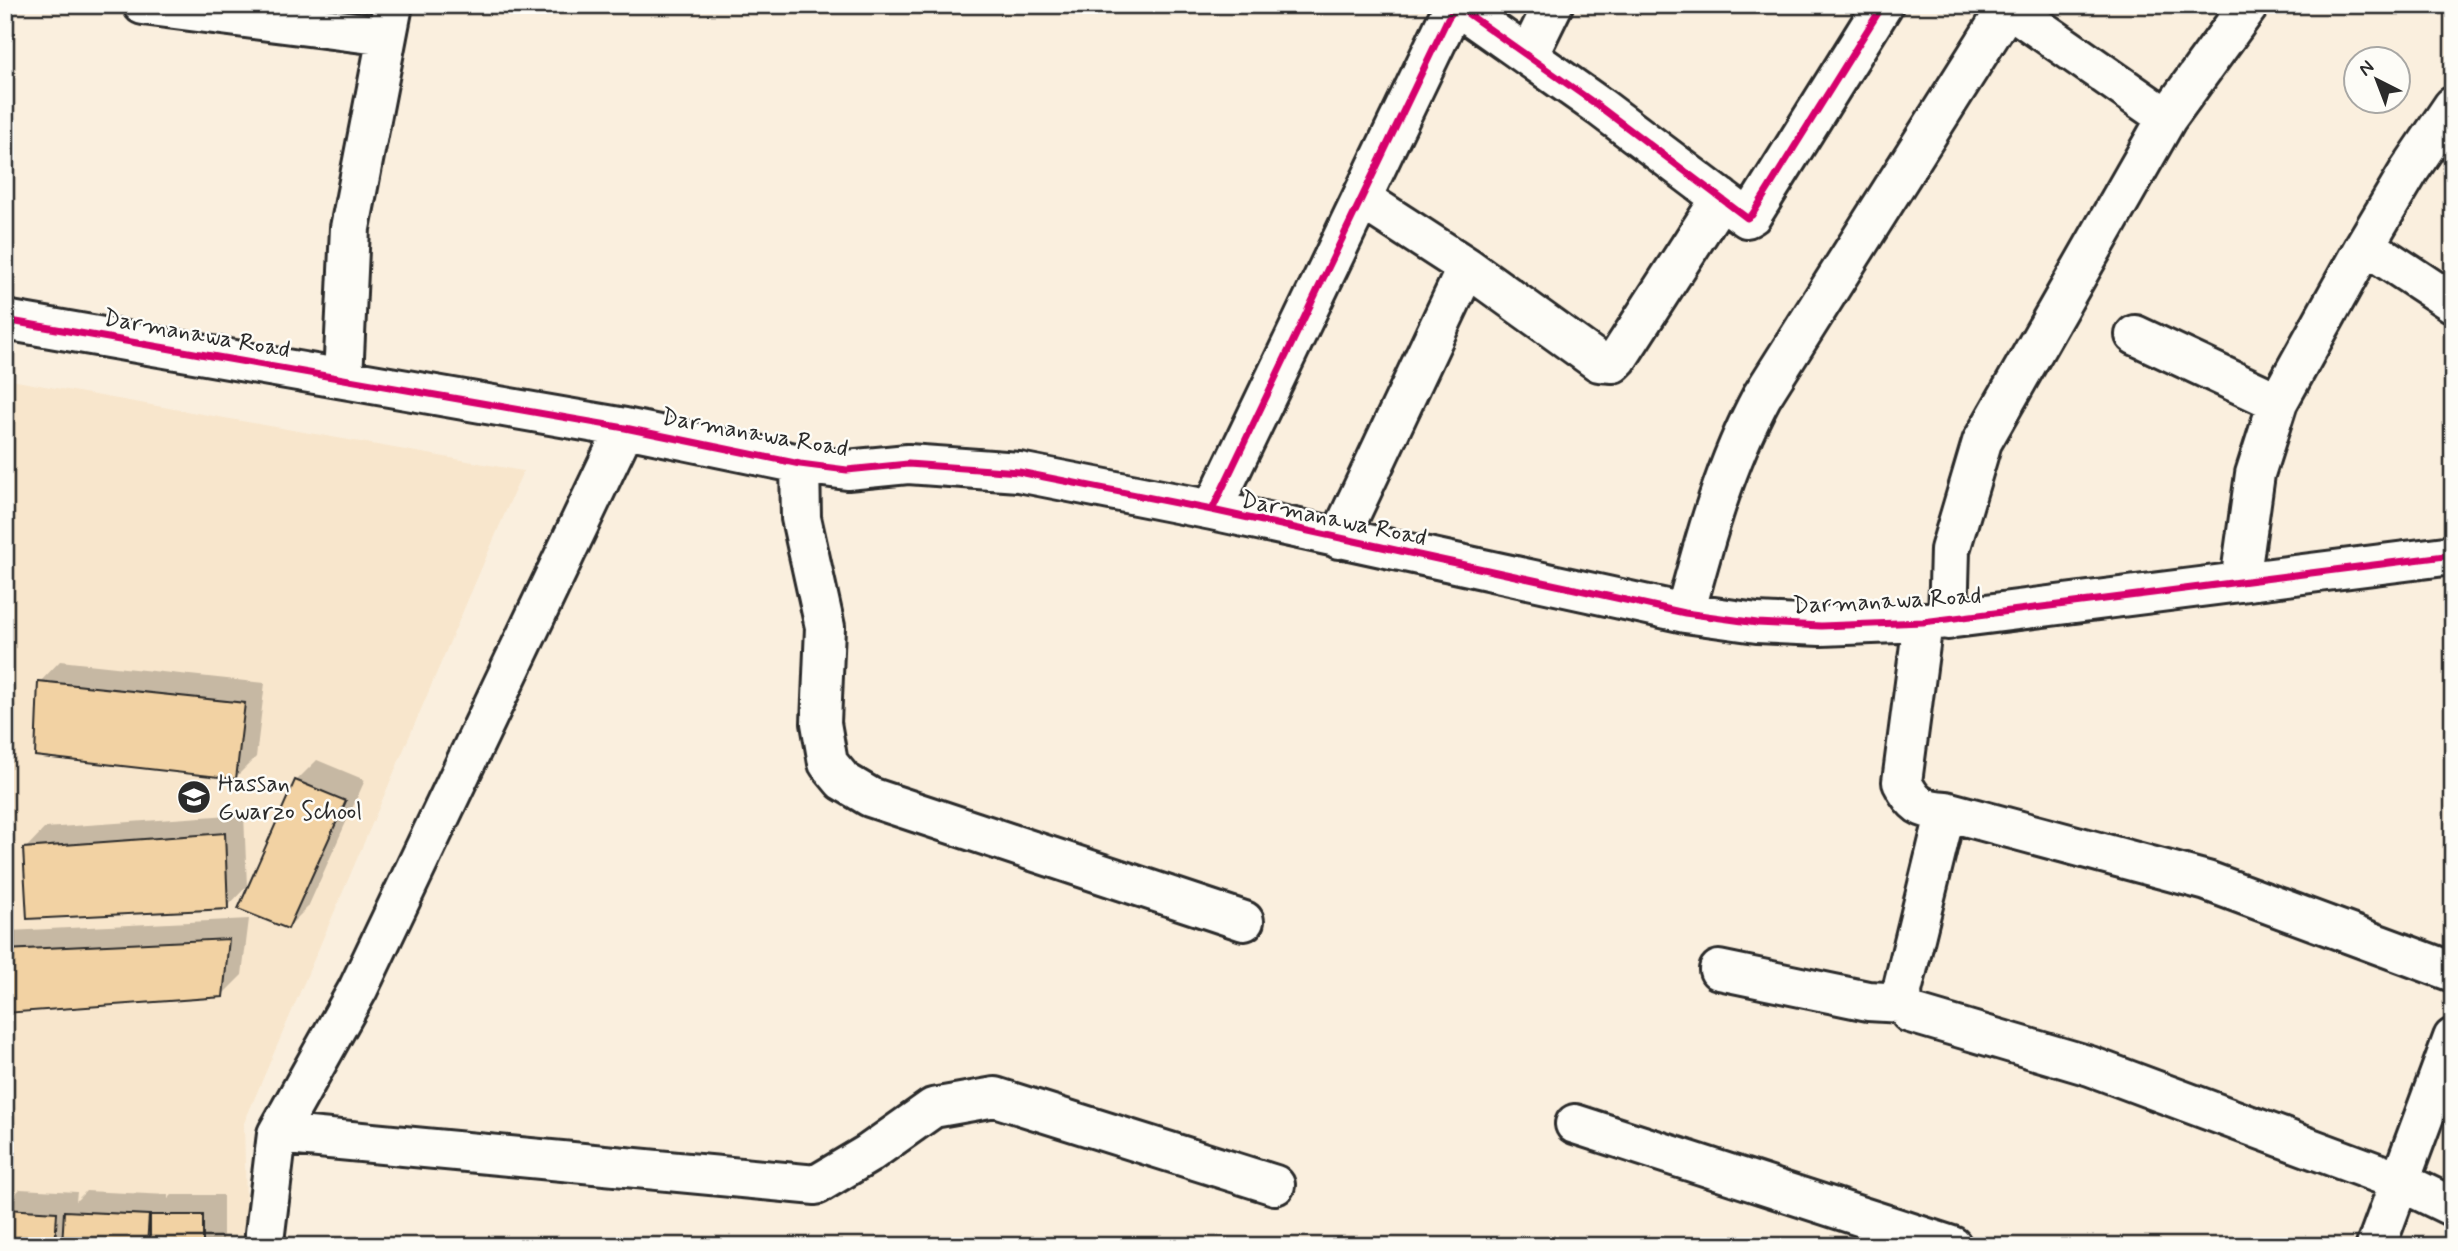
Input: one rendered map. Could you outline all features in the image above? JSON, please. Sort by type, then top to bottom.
[{"type":"street","points":[[143,5],[390,21],[350,228],[343,378]]},
{"type":"street","points":[[1528,56],[1553,5]]},
{"type":"street","points":[[1212,510],[1454,10],[1464,10],[1601,107],[1747,218],[1752,215],[1883,5]]},
{"type":"street","points":[[2249,5],[2167,118],[1982,442],[1950,550],[1902,782],[1909,797],[1927,810],[1946,811],[2207,881],[2453,972]]},
{"type":"street","points":[[1685,613],[1713,509],[1750,418],[2007,6],[2167,118]]},
{"type":"street","points":[[2240,582],[2255,474],[2278,402],[2365,245],[2409,171],[2453,106]]},
{"type":"street","points":[[1362,199],[1466,267],[1599,362],[1613,363],[1721,198]]},
{"type":"street","points":[[2365,245],[2453,303]]},
{"type":"street","points":[[1339,539],[1466,267]]},
{"type":"street","name":"Darmanawa Road","points":[[5,320],[625,428],[800,464],[847,470],[908,464],[1019,472],[1212,510],[1685,613],[1757,623],[1821,626],[1935,621],[2453,555]]},
{"type":"street","points":[[2134,335],[2278,402]]},
{"type":"street","points":[[265,1246],[277,1134],[358,989],[625,428]]},
{"type":"street","points":[[800,464],[801,518],[825,627],[821,723],[828,763],[843,781],[870,797],[1244,921]]},
{"type":"street","points":[[1946,811],[1902,991],[1903,1003],[1910,1013],[2090,1066],[2399,1181],[2453,1207]]},
{"type":"street","points":[[1719,970],[1868,1001],[1903,1003]]},
{"type":"street","points":[[2376,1246],[2453,1038]]},
{"type":"street","points":[[277,1134],[816,1185],[868,1154],[933,1108],[995,1097],[1275,1185]]},
{"type":"street","points":[[1575,1124],[1952,1246]]},
{"type":"shaded area","name":"Hassan Gwarzo School","points":[[5,379],[523,471],[244,1123],[247,1246],[5,1246]]},
{"type":"building","points":[[38,681],[245,703],[236,779],[35,756]]},
{"type":"building","points":[[295,780],[346,801],[288,929],[238,909]]},
{"type":"building","points":[[225,833],[228,909],[27,919],[23,848]]},
{"type":"building","points":[[229,939],[223,997],[5,1013],[5,950]]},
{"type":"building","points":[[5,1209],[57,1212],[55,1246],[5,1246]]},
{"type":"building","points":[[64,1211],[149,1215],[147,1246],[62,1246]]},
{"type":"building","points":[[150,1215],[203,1215],[203,1246],[150,1246]]},
{"type":"cycle path","points":[[1212,510],[1454,10],[1464,11],[1600,107],[1747,218],[1752,215],[1883,5]]},
{"type":"cycle path","points":[[5,320],[625,428],[800,464],[847,470],[908,464],[1019,472],[1212,510],[1685,613],[1757,623],[1821,626],[1923,622],[2453,555]]},
{"type":"place","name":"Hassan Gwarzo School","points":[[194,797]]}]
